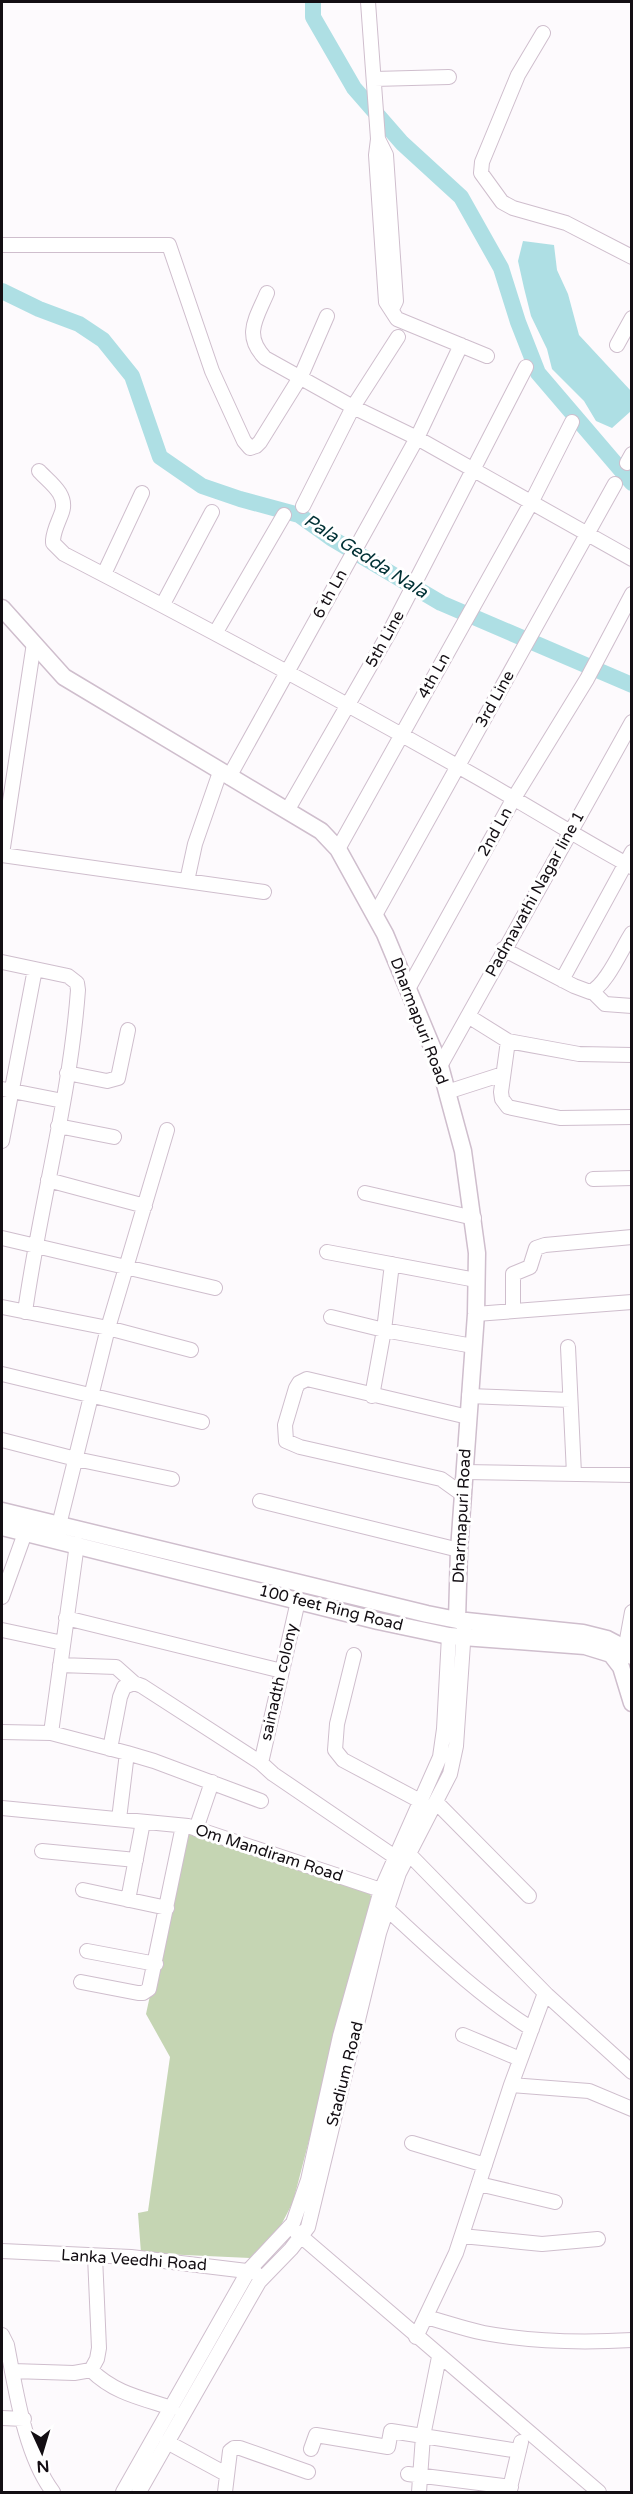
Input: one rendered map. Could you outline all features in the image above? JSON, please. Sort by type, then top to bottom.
[{"type":"main road","name":"Dharmapuri Road","points":[[2,608],[64,677],[321,831],[338,849],[375,915],[440,1066],[463,1151],[474,1218],[477,1253],[476,1314],[462,1494],[457,1626]]},
{"type":"main road","name":"100 feet Ring Road","points":[[2,1511],[58,1531],[457,1626]]},
{"type":"main road","name":"100 feet Ring Road","points":[[2,1527],[25,1533],[58,1531],[77,1544],[298,1600],[585,1646],[626,1657]]},
{"type":"main road","points":[[626,1657],[632,1703]]},
{"type":"street","points":[[368,2],[378,140],[386,155],[396,301],[392,309],[397,319],[487,356]]},
{"type":"street","points":[[543,33],[518,75],[482,162],[481,173],[496,196],[506,205],[566,223],[632,256]]},
{"type":"street","points":[[374,79],[449,77]]},
{"type":"street","points":[[2,244],[169,245],[212,371],[244,441],[250,448],[260,442],[301,376],[327,316]]},
{"type":"street","points":[[267,293],[253,326],[255,348],[266,358],[353,407],[417,438],[632,559]]},
{"type":"street","points":[[617,345],[632,318]]},
{"type":"street","points":[[303,506],[353,407],[398,337]]},
{"type":"street","name":"6 th Ln","points":[[187,881],[195,844],[225,774],[288,671],[417,438],[461,345]]},
{"type":"street","name":"5th Line","points":[[287,811],[389,633],[526,367]]},
{"type":"street","name":"4th Ln","points":[[338,849],[531,503],[572,422]]},
{"type":"street","points":[[39,471],[60,493],[62,512],[53,534],[53,543],[64,554],[288,671],[514,798],[570,833],[630,861],[562,980]]},
{"type":"street","name":"3rd Line","points":[[375,915],[615,484]]},
{"type":"street","points":[[104,574],[142,493]]},
{"type":"street","points":[[163,604],[212,512]]},
{"type":"street","points":[[216,632],[284,515]]},
{"type":"street","name":"2nd Ln","points":[[408,989],[514,798],[587,679],[632,594]]},
{"type":"street","points":[[34,643],[2,855],[264,892]]},
{"type":"street","name":"Padmavathi Nagar line 1","points":[[440,1066],[632,722]]},
{"type":"street","points":[[593,992],[603,982],[632,933]]},
{"type":"street","points":[[503,950],[584,991],[593,992],[605,1004],[632,1006]]},
{"type":"street","points":[[2,962],[69,976],[77,983],[77,1001],[63,1101],[34,1245],[25,1312]]},
{"type":"street","points":[[2,1141],[7,1090],[35,969]]},
{"type":"street","points":[[468,1016],[508,1041],[579,1054],[632,1055]]},
{"type":"street","points":[[67,1073],[115,1080],[120,1074],[128,1030]]},
{"type":"street","points":[[508,1041],[502,1099],[508,1107],[577,1120],[632,1117]]},
{"type":"street","points":[[447,1092],[503,1074]]},
{"type":"street","points":[[7,1090],[63,1101]]},
{"type":"street","points":[[58,1126],[114,1137]]},
{"type":"street","points":[[58,1531],[108,1328],[167,1130]]},
{"type":"street","points":[[593,1179],[632,1178]]},
{"type":"street","points":[[48,1180],[145,1206]]},
{"type":"street","points":[[365,1193],[474,1218]]},
{"type":"street","points":[[2,1238],[126,1269],[215,1288]]},
{"type":"street","points":[[513,1311],[513,1274],[530,1267],[536,1248],[545,1245],[632,1238]]},
{"type":"street","points":[[327,1252],[477,1280]]},
{"type":"street","points":[[372,1396],[384,1330],[392,1264]]},
{"type":"street","points":[[476,1314],[632,1302]]},
{"type":"street","points":[[2,1307],[108,1328],[191,1350]]},
{"type":"street","points":[[331,1317],[384,1330],[472,1346]]},
{"type":"street","points":[[568,1347],[574,1474]]},
{"type":"street","points":[[2,1374],[202,1422]]},
{"type":"street","points":[[462,1494],[441,1479],[300,1447],[286,1441],[285,1425],[296,1388],[303,1380],[468,1417]]},
{"type":"street","points":[[469,1396],[570,1400]]},
{"type":"street","points":[[2,1440],[76,1459],[172,1479]]},
{"type":"street","points":[[464,1472],[632,1475]]},
{"type":"street","points":[[260,1501],[459,1550]]},
{"type":"street","points":[[2,1597],[25,1533]]},
{"type":"street","points":[[51,1733],[77,1544]]},
{"type":"street","name":"sainadth colony","points":[[261,1763],[298,1600]]},
{"type":"street","points":[[626,1657],[632,1612]]},
{"type":"street","points":[[66,1618],[282,1671]]},
{"type":"street","points":[[386,1892],[429,1802],[440,1757],[457,1626]]},
{"type":"street","points":[[2,1630],[63,1643]]},
{"type":"street","points":[[354,1655],[337,1724],[335,1750],[343,1760],[429,1802],[529,1896]]},
{"type":"street","points":[[60,1665],[116,1667],[134,1683],[158,1695],[261,1763],[273,1774],[402,1855],[545,1993],[632,2072]]},
{"type":"street","points":[[110,1749],[120,1697],[124,1687],[134,1683]]},
{"type":"street","points":[[2,1732],[51,1733],[127,1753],[261,1801]]},
{"type":"street","points":[[119,1820],[127,1753]]},
{"type":"street","points":[[81,1982],[143,1993],[149,1989],[167,1908],[190,1827],[212,1782]]},
{"type":"street","name":"Om Mandiram Road","points":[[2,1808],[190,1827],[386,1892]]},
{"type":"street","points":[[128,1900],[143,1822]]},
{"type":"street","points":[[42,1851],[136,1860]]},
{"type":"street","points":[[83,1890],[167,1908]]},
{"type":"street","name":"Stadium Road","points":[[139,2493],[259,2282],[301,2237],[310,2219],[323,2158],[386,1908],[386,1892]]},
{"type":"street","name":"Stadium Road","points":[[123,2493],[249,2270],[291,2227],[308,2180],[340,2036],[386,1892]]},
{"type":"street","points":[[386,1908],[460,1976],[500,2008],[532,2029]]},
{"type":"street","points":[[87,1951],[156,1964]]},
{"type":"street","points":[[416,2337],[456,2253],[511,2085],[545,1993]]},
{"type":"street","points":[[463,2035],[520,2060]]},
{"type":"street","points":[[511,2085],[589,2091],[632,2109]]},
{"type":"street","points":[[412,2142],[485,2166]]},
{"type":"street","points":[[479,2184],[555,2202]]},
{"type":"street","points":[[291,2227],[599,2493]]},
{"type":"street","points":[[462,2236],[542,2244],[598,2239]]},
{"type":"street","name":"Lanka Veedhi Road","points":[[2,2251],[131,2257],[249,2270],[265,2275]]},
{"type":"street","points":[[91,2370],[97,2359],[99,2348],[95,2256]]},
{"type":"street","points":[[426,2317],[482,2332],[519,2338],[595,2342],[632,2340]]},
{"type":"street","points":[[2,2335],[7,2344],[32,2457],[53,2493]]},
{"type":"street","points":[[419,2493],[414,2474],[439,2357]]},
{"type":"street","points":[[13,2371],[74,2373],[91,2370]]},
{"type":"street","points":[[91,2370],[105,2383],[132,2396],[172,2408]]},
{"type":"street","points":[[2,2418],[24,2420]]},
{"type":"street","points":[[414,2474],[510,2490],[524,2430]]},
{"type":"street","points":[[311,2449],[316,2435],[388,2447],[391,2431],[519,2451]]},
{"type":"street","points":[[167,2442],[226,2474]]},
{"type":"street","points":[[225,2493],[230,2451],[234,2448],[240,2448],[308,2472]]},
{"type":"green space","points":[[186,1830],[369,1892],[372,1898],[293,2202],[277,2233],[250,2258],[141,2253],[138,2213],[148,2211],[170,2057],[146,2014]]},
{"type":"water","points":[[523,241],[554,245],[557,270],[568,294],[579,335],[631,391],[631,411],[612,428],[596,421],[584,401],[552,369],[547,349],[531,316],[524,288],[518,261]]},
{"type":"waterway","points":[[313,2],[313,17],[354,88],[402,143],[461,197],[501,268],[518,322],[538,373],[632,483]]},
{"type":"waterway","name":"Pala Gedda Nala","points":[[2,291],[39,309],[79,324],[103,340],[132,376],[160,457],[202,486],[299,515],[331,538],[441,603],[632,685]]}]
